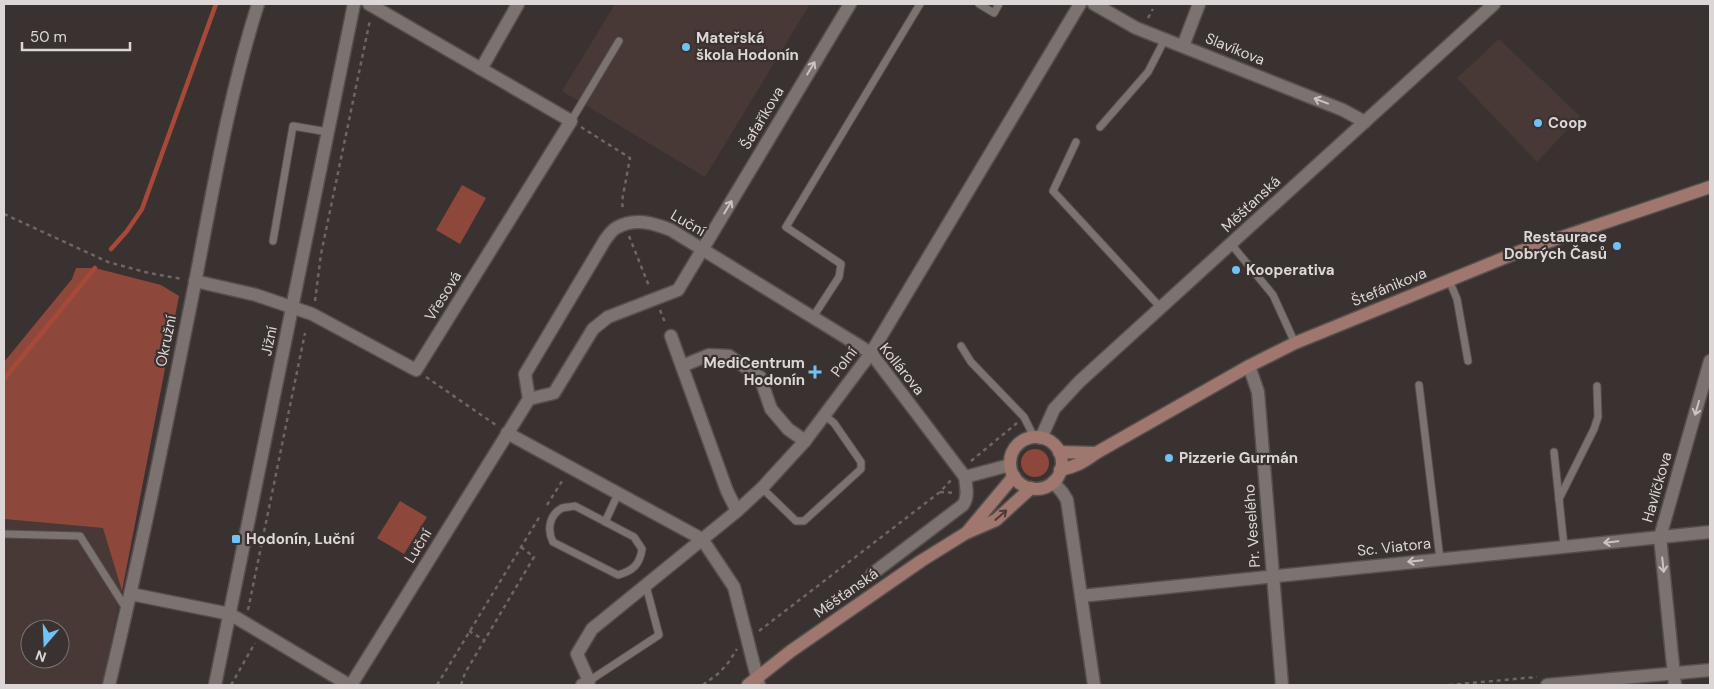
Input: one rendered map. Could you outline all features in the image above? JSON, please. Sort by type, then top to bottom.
[{"type":"main road","name":"Štefánikova","points":[[1060,470],[1074,468],[1096,453],[1249,366],[1295,343],[1521,251],[1710,187]]},
{"type":"main road","points":[[1038,437],[1049,440],[1059,452],[1061,458],[1060,470],[1052,482],[1038,488],[1024,486],[1012,470],[1013,452],[1022,441],[1038,437]]},
{"type":"main road","points":[[1059,452],[1096,453]]},
{"type":"main road","name":"Měšťanská","points":[[966,533],[1012,470]]},
{"type":"main road","name":"Měšťanská","points":[[754,683],[791,651],[874,593],[966,533],[996,520],[1030,488]]},
{"type":"street","name":"Okružní","points":[[109,685],[131,594],[211,196],[244,49],[258,4]]},
{"type":"street","name":"Jižní","points":[[215,685],[354,4]]},
{"type":"street","points":[[371,4],[571,121]]},
{"type":"street","points":[[481,69],[518,4]]},
{"type":"street","name":"Šafaříkova","points":[[702,249],[850,4]]},
{"type":"street","name":"Polní","points":[[586,683],[576,654],[592,630],[737,511],[762,488],[805,441],[871,353],[1080,4]]},
{"type":"street","name":"Slavíkova","points":[[1094,4],[1136,28],[1343,110],[1365,122]]},
{"type":"street","points":[[1183,46],[1200,4]]},
{"type":"street","name":"Měšťanská","points":[[1038,437],[1054,409],[1100,363],[1494,4]]},
{"type":"street","name":"Vřesová","points":[[416,370],[571,121]]},
{"type":"street","name":"Luční","points":[[350,685],[529,398],[525,374],[605,240],[615,228],[631,222],[650,222],[671,230],[702,249],[678,290],[608,317],[593,328],[554,394],[529,398]]},
{"type":"street","name":"Kollárova","points":[[702,249],[871,353],[963,473]]},
{"type":"street","points":[[195,282],[256,295],[312,314],[416,370]]},
{"type":"street","points":[[671,336],[727,491],[737,511]]},
{"type":"street","points":[[682,366],[709,355],[729,356],[760,377],[771,409],[788,429],[805,441]]},
{"type":"street","name":"Havlíčkova","points":[[1674,679],[1660,537],[1710,361]]},
{"type":"street","name":"Pr. Veselého","points":[[1249,366],[1258,392],[1282,685]]},
{"type":"street","points":[[507,433],[702,539],[734,587],[747,639],[754,683]]},
{"type":"street","points":[[963,473],[1012,470]]},
{"type":"street","name":"Měšťanská","points":[[872,574],[963,505],[967,494],[963,473]]},
{"type":"street","points":[[1052,482],[1062,492],[1066,500],[1094,685]]},
{"type":"street","name":"Sc. Viatora","points":[[1081,596],[1272,575],[1710,532]]},
{"type":"street","points":[[131,594],[230,614],[350,685]]},
{"type":"street","points":[[1547,685],[1674,679],[1710,670]]},
{"type":"lane","points":[[813,317],[839,277],[841,264],[786,227],[920,4]]},
{"type":"lane","points":[[979,4],[994,12],[999,4]]},
{"type":"lane","points":[[1100,127],[1148,72],[1165,39]]},
{"type":"lane","points":[[571,121],[619,41]]},
{"type":"lane","points":[[273,241],[293,126],[328,132]]},
{"type":"lane","points":[[1076,142],[1053,191],[1161,308]]},
{"type":"lane","points":[[1231,244],[1273,295],[1295,343]]},
{"type":"lane","points":[[1449,280],[1456,299],[1468,361]]},
{"type":"lane","points":[[961,346],[971,362],[1024,417],[1038,437]]},
{"type":"lane","points":[[1419,385],[1440,559]]},
{"type":"lane","points":[[1559,499],[1594,429],[1598,417],[1597,386]]},
{"type":"lane","points":[[762,488],[796,521],[804,521],[861,469],[862,462],[834,423],[824,415]]},
{"type":"lane","points":[[1554,452],[1564,546]]},
{"type":"lane","points":[[605,522],[618,494]]},
{"type":"lane","points":[[575,506],[605,522],[634,537],[642,549],[637,566],[626,573],[618,575],[553,542],[550,535],[550,524],[554,515],[563,508],[575,506]]},
{"type":"lane","points":[[4,534],[80,536],[127,611]]},
{"type":"lane","points":[[586,683],[659,635],[646,586]]},
{"type":"path","points":[[314,305],[321,254],[371,4]]},
{"type":"path","points":[[4,214],[108,262],[149,273],[195,282]]},
{"type":"path","points":[[247,614],[305,333]]},
{"type":"path","points":[[416,370],[507,433]]},
{"type":"path","points":[[703,685],[719,673],[728,663],[734,652],[747,639],[940,492],[1024,417]]},
{"type":"path","points":[[546,508],[570,468]]},
{"type":"path","points":[[437,685],[541,516]]},
{"type":"path","points":[[461,685],[465,673],[534,557],[521,548]]},
{"type":"path","points":[[469,631],[484,640]]},
{"type":"path","points":[[231,685],[257,641]]},
{"type":"shaded area","name":"Mateřská škola Hodonín","points":[[615,4],[810,4],[705,177],[562,91]]},
{"type":"shaded area","points":[[1499,39],[1580,116],[1537,162],[1457,78]]},
{"type":"shaded area","points":[[462,185],[486,198],[460,244],[436,230]]},
{"type":"shaded area","points":[[76,268],[95,268],[161,285],[179,296],[122,591],[103,528],[4,519],[4,362],[72,279]]},
{"type":"shaded area","points":[[1035,449],[1045,453],[1049,463],[1045,473],[1035,477],[1025,473],[1021,463],[1025,453]]},
{"type":"shaded area","points":[[400,501],[427,517],[404,554],[377,538]]},
{"type":"shaded area","points":[[4,519],[104,528],[122,591],[102,685],[4,685]]},
{"type":"waterway","points":[[111,249],[127,231],[142,209],[216,4]]},
{"type":"waterway","points":[[4,379],[95,268]]},
{"type":"place","name":"Mateřská škola Hodonín","points":[[686,47]]},
{"type":"place","name":"Coop","points":[[1538,123]]},
{"type":"place","name":"Restaurace Dobrých Časů","points":[[1617,246]]},
{"type":"place","name":"Kooperativa","points":[[1236,270]]},
{"type":"place","name":"MediCentrum Hodonín","points":[[815,372]]},
{"type":"place","name":"Pizzerie Gurmán","points":[[1169,458]]},
{"type":"place","name":"Hodonín, Luční","points":[[236,539]]}]
